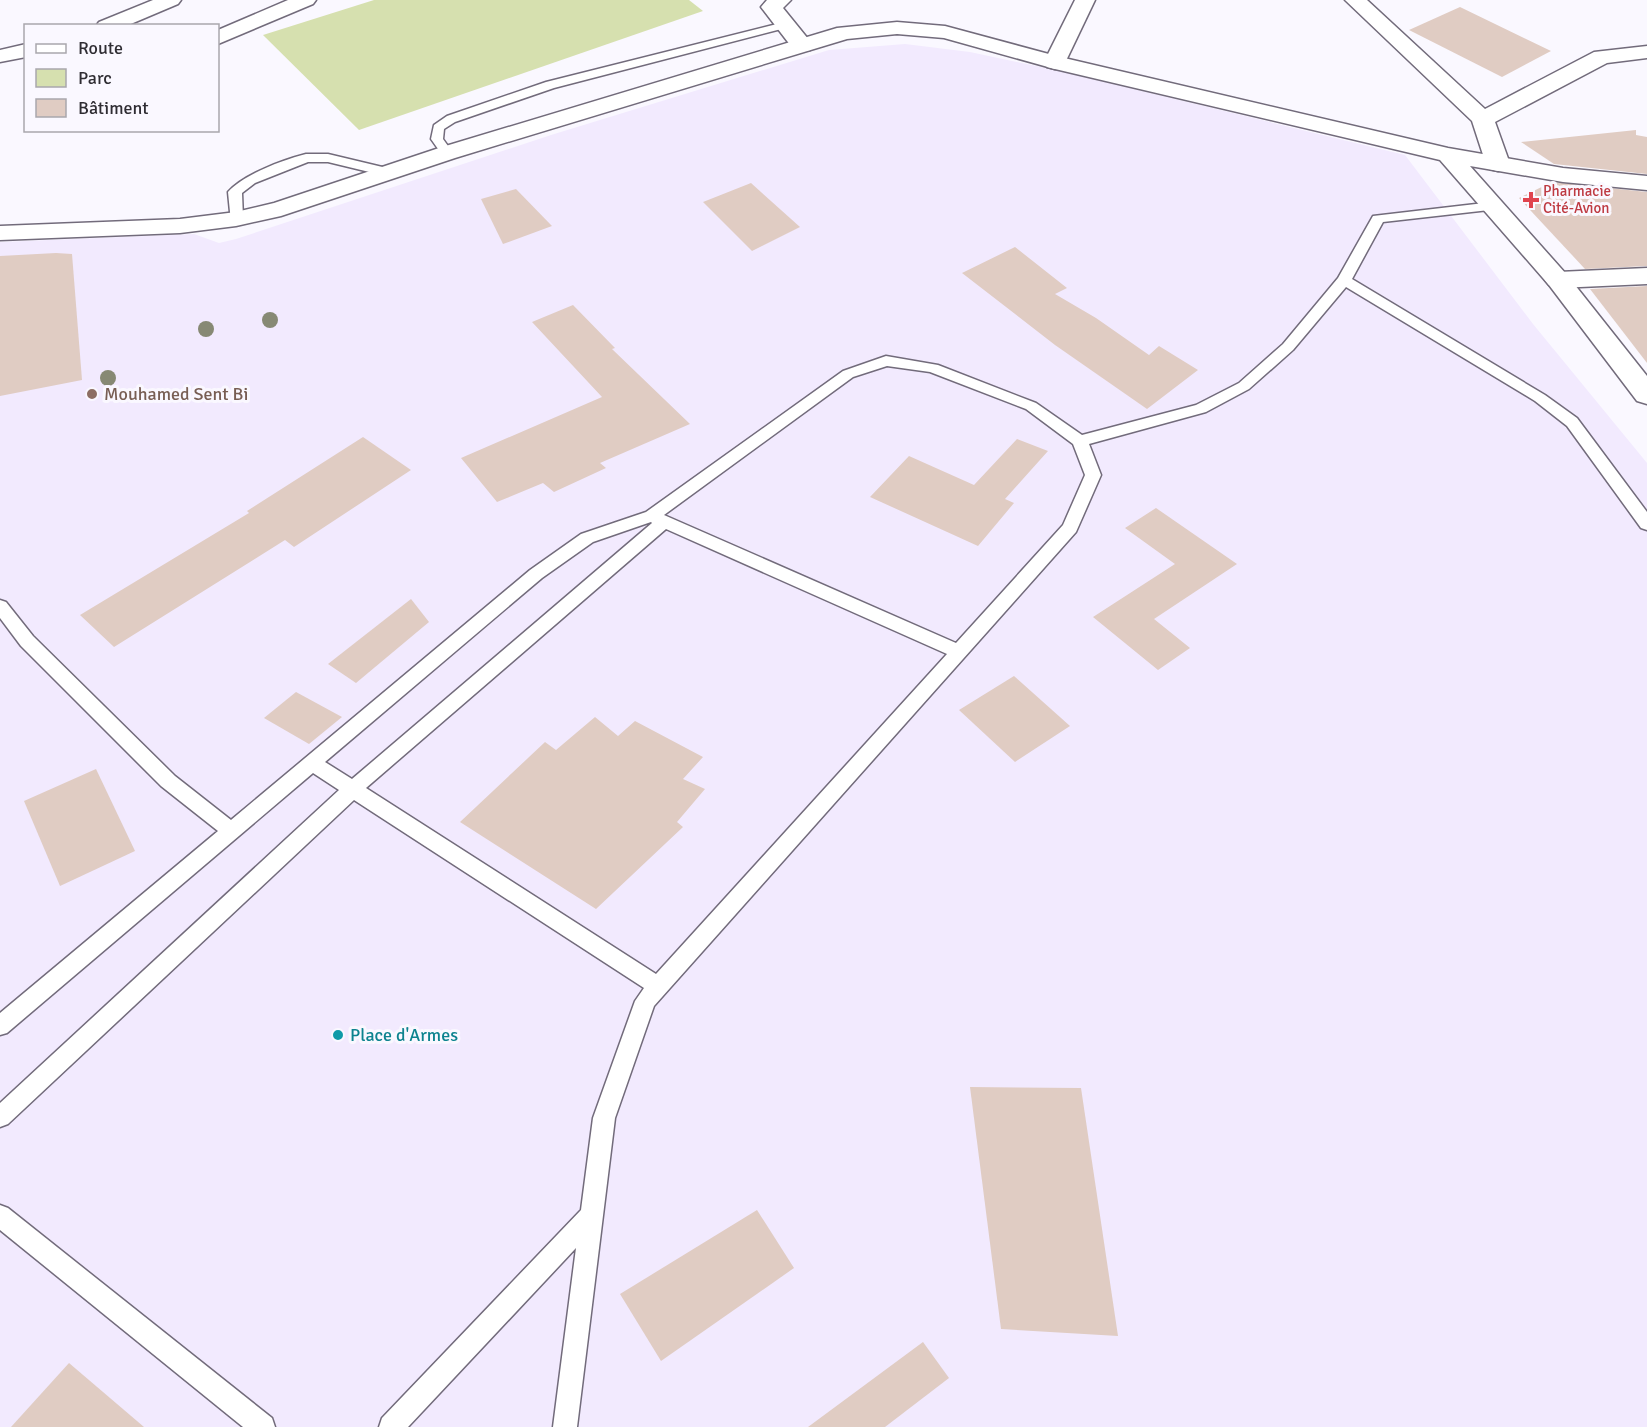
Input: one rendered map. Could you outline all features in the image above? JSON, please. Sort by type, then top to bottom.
[{"type":"street","points":[[110,24],[145,4],[171,0]]},
{"type":"street","points":[[219,38],[306,0]]},
{"type":"street","points":[[1055,62],[1085,0]]},
{"type":"street","points":[[1355,0],[1483,119],[1498,164]]},
{"type":"street","points":[[769,2],[802,45]]},
{"type":"street","points":[[0,233],[180,226],[236,219],[280,209],[447,153],[802,45],[845,33],[897,28],[945,32],[1055,62],[1448,155],[1563,176],[1647,183]]},
{"type":"street","points":[[0,56],[24,50]]},
{"type":"street","points":[[1483,119],[1602,57],[1647,52]]},
{"type":"street","points":[[1448,155],[1558,280],[1644,387]]},
{"type":"street","points":[[1558,280],[1647,276]]},
{"type":"lane","points":[[447,153],[437,139],[438,128],[451,119],[550,85],[785,25]]},
{"type":"lane","points":[[236,219],[235,192],[250,180],[306,158],[328,158],[390,173]]},
{"type":"lane","points":[[1080,441],[1201,408],[1244,386],[1288,347],[1344,280],[1378,219],[1493,206]]},
{"type":"lane","points":[[1344,280],[1540,398],[1572,422],[1647,524]]},
{"type":"lane","points":[[0,1117],[353,789],[658,519],[848,374],[886,360],[933,368],[1031,406],[1080,441],[1093,475],[1070,528],[645,1001],[604,1118],[565,1427]]},
{"type":"lane","points":[[0,1026],[536,574],[587,538],[658,519],[959,652]]},
{"type":"lane","points":[[0,606],[27,641],[168,781],[231,831]]},
{"type":"lane","points":[[312,763],[658,986]]},
{"type":"lane","points":[[0,1215],[263,1427]]},
{"type":"lane","points":[[391,1427],[591,1216]]},
{"type":"shaded area","points":[[905,44],[970,52],[1060,71],[1405,155],[1533,324],[1647,463],[1647,1427],[0,1427],[0,242],[194,234],[219,243],[551,135],[829,50]]},
{"type":"green space","points":[[374,0],[689,0],[703,11],[359,130],[263,35]]},
{"type":"building","points":[[1460,7],[1551,51],[1502,77],[1409,30]]},
{"type":"building","points":[[1636,130],[1636,135],[1647,137],[1647,174],[1554,164],[1521,142]]},
{"type":"building","points":[[1552,182],[1647,192],[1647,266],[1585,269],[1519,198]]},
{"type":"building","points":[[751,183],[800,227],[752,251],[703,202]]},
{"type":"building","points":[[516,189],[552,226],[503,244],[481,199]]},
{"type":"building","points":[[1015,247],[1067,288],[1055,294],[1096,318],[1149,355],[1159,346],[1198,370],[1147,409],[1055,345],[962,273]]},
{"type":"building","points":[[72,254],[82,380],[0,396],[0,256]]},
{"type":"building","points":[[1647,286],[1647,363],[1590,289]]},
{"type":"building","points":[[573,305],[615,348],[612,349],[690,424],[600,463],[606,468],[554,492],[543,483],[497,502],[461,458],[602,397],[532,322]]},
{"type":"building","points":[[363,437],[411,470],[294,547],[285,540],[114,647],[80,615],[249,513],[247,511]]},
{"type":"building","points":[[1017,439],[1048,451],[1005,499],[1014,503],[978,546],[870,497],[909,456],[974,485]]},
{"type":"building","points":[[1156,508],[1237,564],[1154,619],[1190,648],[1158,670],[1093,617],[1175,564],[1125,528]]},
{"type":"building","points":[[411,599],[429,622],[356,683],[328,664]]},
{"type":"building","points":[[1014,676],[1070,726],[1015,762],[959,710]]},
{"type":"building","points":[[296,692],[342,717],[309,744],[264,718]]},
{"type":"building","points":[[595,717],[618,736],[635,721],[703,757],[683,779],[705,789],[677,822],[683,827],[596,909],[460,822],[545,742],[556,750]]},
{"type":"building","points":[[96,769],[135,851],[60,886],[24,801]]},
{"type":"building","points":[[970,1087],[1081,1088],[1118,1336],[1001,1329]]},
{"type":"building","points":[[757,1210],[794,1268],[661,1361],[620,1294]]},
{"type":"building","points":[[923,1342],[949,1378],[885,1427],[808,1427]]},
{"type":"building","points":[[69,1363],[144,1427],[11,1427]]},
{"type":"place","name":"Pharmacie Cité-Avion","points":[[1531,200]]},
{"type":"place","name":"Mouhamed Sent Bi","points":[[92,394]]},
{"type":"place","name":"Place d'Armes","points":[[338,1035]]}]
